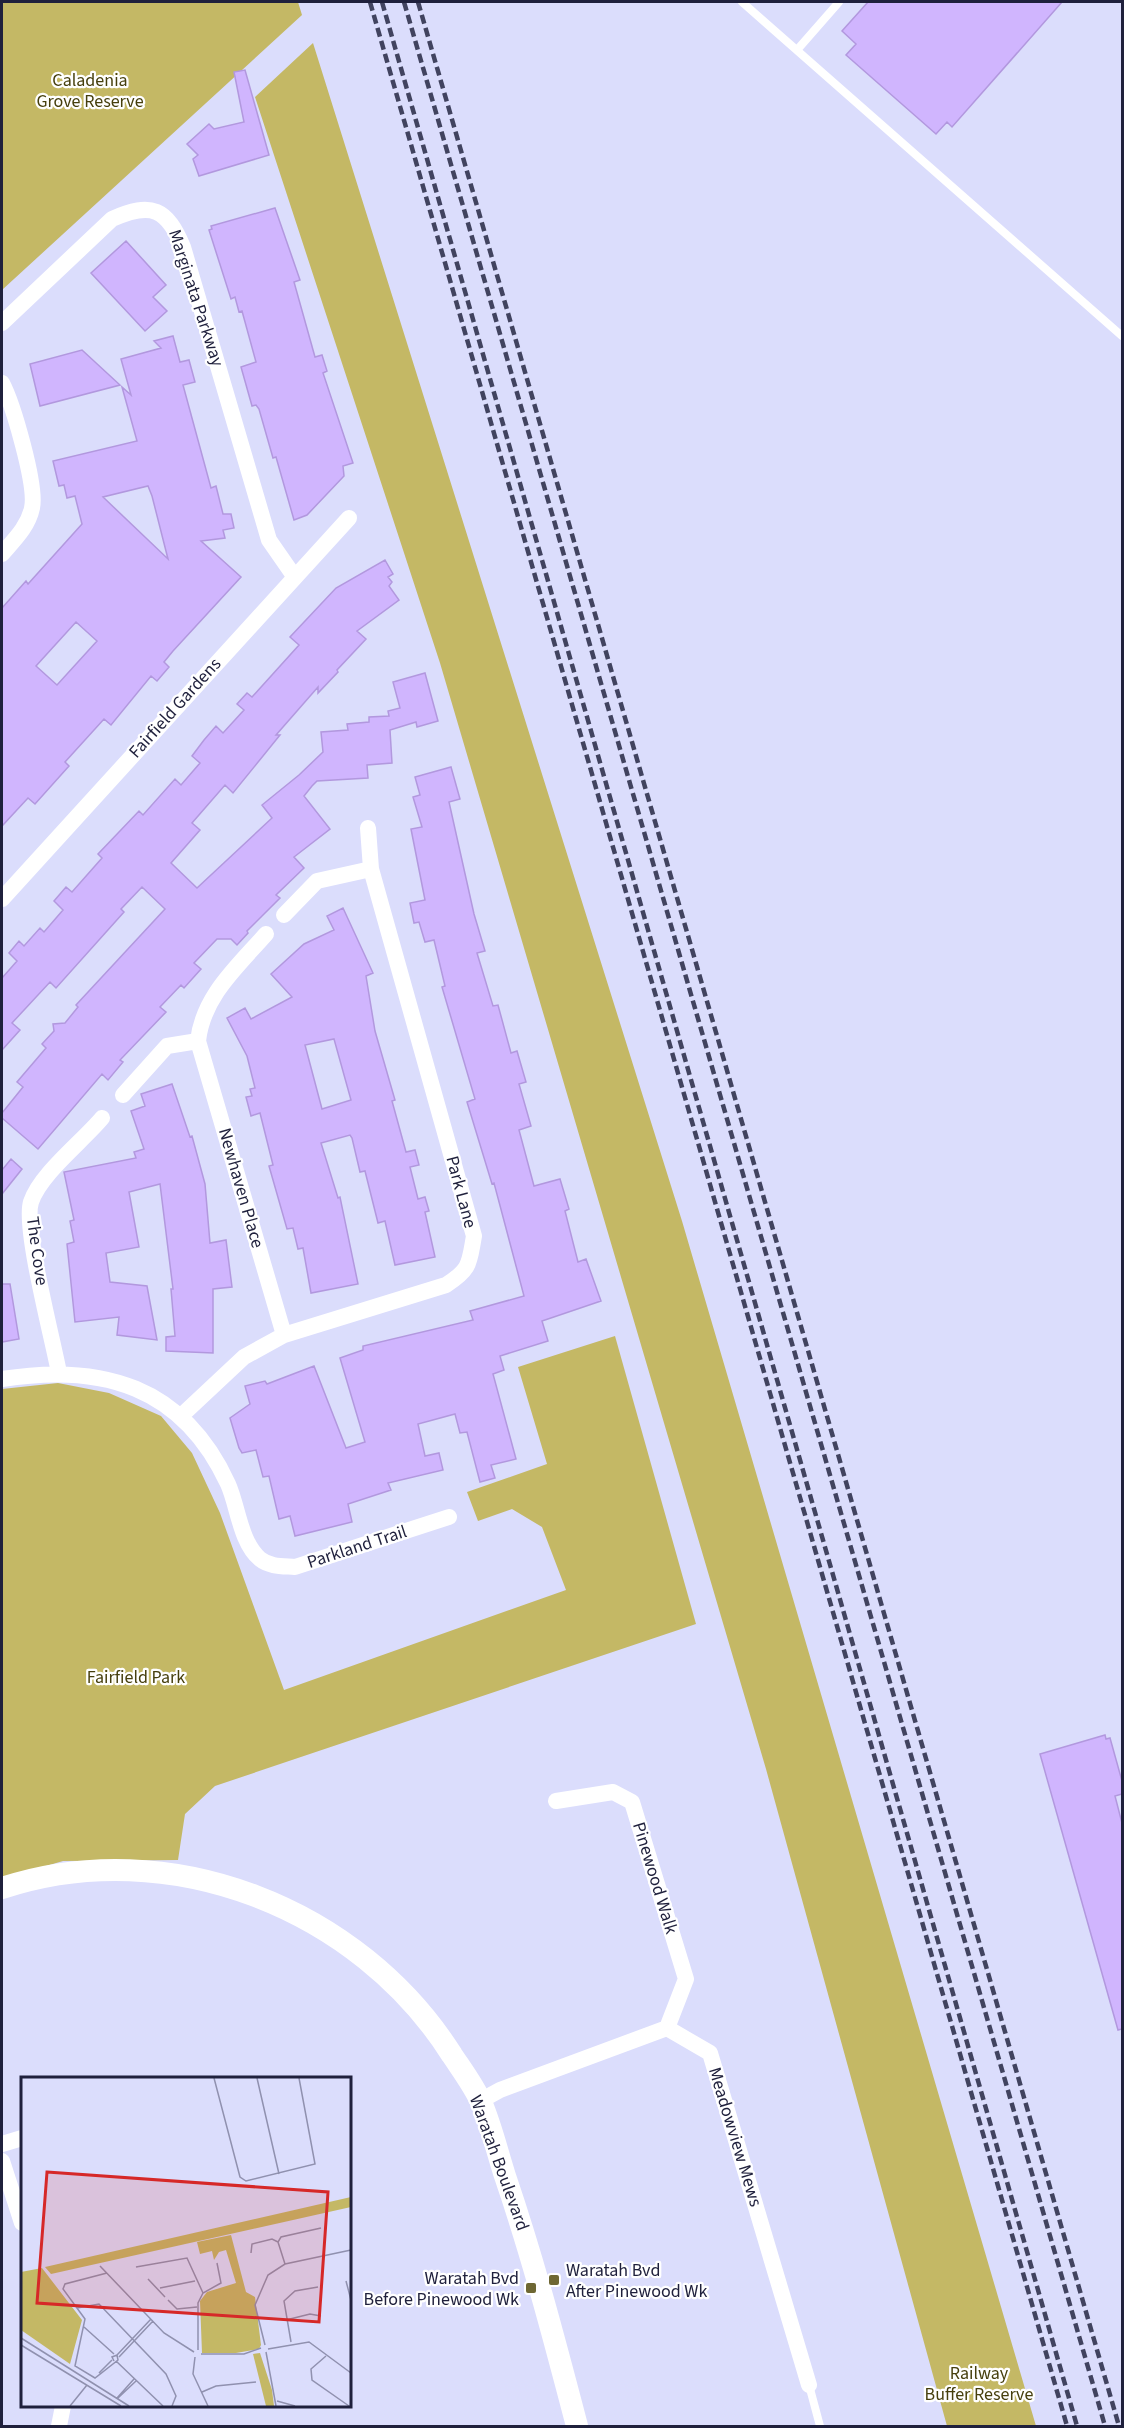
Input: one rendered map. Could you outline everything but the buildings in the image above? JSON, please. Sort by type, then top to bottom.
[{"type":"street","name":"Marginata Parkway","points":[[2,323],[112,219],[130,211],[153,210],[172,222],[183,247],[269,540],[294,576]]},
{"type":"street","points":[[2,384],[32,481],[32,508],[24,529],[2,554]]},
{"type":"street","name":"Fairfield Gardens","points":[[2,899],[349,518]]},
{"type":"street","name":"Park Lane","points":[[182,1416],[244,1357],[284,1335],[446,1285],[464,1274],[471,1257],[474,1236],[371,869],[368,828]]},
{"type":"street","points":[[284,915],[317,881],[371,869]]},
{"type":"street","name":"Newhaven Place","points":[[266,934],[210,999],[200,1019],[198,1041],[284,1335]]},
{"type":"street","points":[[123,1095],[167,1046],[198,1041]]},
{"type":"street","name":"The Cove","points":[[59,1372],[32,1239],[31,1202],[45,1179],[102,1118]]},
{"type":"street","name":"Parkland Trail","points":[[2,1379],[59,1372],[89,1374],[130,1384],[165,1402],[182,1416],[206,1443],[228,1485],[248,1542],[260,1558],[275,1566],[295,1567],[449,1517]]},
{"type":"street","name":"Pinewood Walk","points":[[556,1801],[614,1792],[632,1802],[686,1979],[667,2028]]},
{"type":"street","name":"Waratah Boulevard","points":[[2,1888],[61,1874],[109,1870],[182,1876],[257,1895],[310,1920],[346,1942],[399,1986],[434,2025],[480,2101],[528,2244],[577,2427]]},
{"type":"street","points":[[480,2101],[500,2090],[667,2028]]},
{"type":"street","name":"Meadowview Mews","points":[[667,2028],[710,2053],[809,2385]]},
{"type":"street","points":[[2,2144],[21,2138]]},
{"type":"street","points":[[2,2161],[21,2220]]},
{"type":"street","points":[[59,2427],[63,2407]]},
{"type":"lane","points":[[742,2],[1122,336]]},
{"type":"lane","points":[[797,50],[839,2]]},
{"type":"lane","name":"Meadowview Mews","points":[[809,2385],[820,2427]]},
{"type":"green space","name":"Caladenia Grove Reserve","points":[[2,2],[298,2],[302,15],[2,290]]},
{"type":"green space","name":"Railway Buffer Reserve","points":[[313,43],[682,1221],[1036,2426],[947,2426],[766,1769],[440,663],[255,97]]},
{"type":"green space","name":"Fairfield Park","points":[[615,1336],[696,1624],[215,1786],[185,1814],[178,1860],[63,1861],[2,1879],[2,1389],[58,1383],[109,1393],[161,1416],[192,1453],[220,1513],[284,1690],[566,1590],[542,1527],[512,1509],[478,1521],[467,1492],[547,1464],[518,1367]]},
{"type":"railway","points":[[370,2],[1067,2426]]},
{"type":"railway","points":[[382,2],[1077,2426]]},
{"type":"railway","points":[[404,2],[1105,2426]]},
{"type":"railway","points":[[418,2],[1119,2426]]},
{"type":"place","name":"Waratah Bvd After Pinewood Wk","points":[[554,2280]]},
{"type":"place","name":"Waratah Bvd Before Pinewood Wk","points":[[531,2288]]}]
